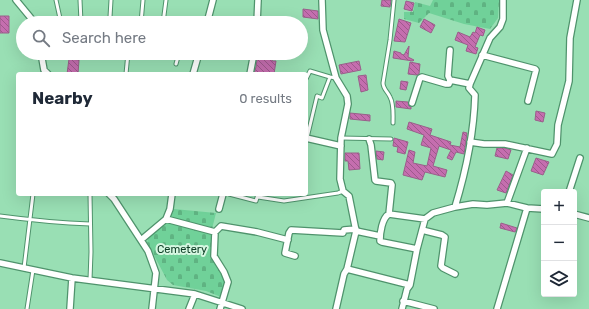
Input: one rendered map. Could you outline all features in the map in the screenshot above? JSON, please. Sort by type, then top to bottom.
[{"type":"street","points":[[16,0],[29,16]]},
{"type":"street","points":[[209,16],[213,0]]},
{"type":"street","points":[[257,16],[258,0]]},
{"type":"street","points":[[322,0],[323,30],[336,78],[347,96],[348,104],[340,146],[340,179],[343,191],[348,196],[356,230],[336,309]]},
{"type":"street","points":[[455,207],[461,187],[470,142],[475,94],[469,88],[490,38],[500,27],[503,19],[503,0]]},
{"type":"street","points":[[470,142],[505,144],[552,154],[557,144],[558,125],[569,81],[570,38],[577,0]]},
{"type":"street","points":[[450,50],[448,76],[450,80]]},
{"type":"street","points":[[482,54],[536,70],[528,101]]},
{"type":"street","points":[[42,60],[44,70],[46,72]]},
{"type":"street","points":[[194,72],[197,60]]},
{"type":"street","points":[[250,72],[253,60]]},
{"type":"street","points":[[412,103],[420,78],[422,77],[446,84],[449,84],[450,80]]},
{"type":"street","points":[[450,80],[470,84]]},
{"type":"street","points":[[308,138],[340,146]]},
{"type":"street","points":[[369,139],[375,180],[391,183],[392,185],[389,214],[386,215],[384,219],[380,241],[417,249]]},
{"type":"street","points":[[508,203],[527,148]]},
{"type":"street","points":[[570,189],[580,158]]},
{"type":"street","points":[[111,196],[148,251],[156,273],[152,309]]},
{"type":"street","points":[[141,240],[166,219],[170,209],[172,196]]},
{"type":"street","points":[[219,209],[222,196]]},
{"type":"street","points":[[389,214],[425,219],[433,214],[455,207],[473,204],[487,205],[508,203],[527,208],[541,209]]},
{"type":"street","points":[[497,309],[527,208]]},
{"type":"street","points":[[577,215],[589,218]]},
{"type":"street","points":[[166,219],[215,232]]},
{"type":"street","points":[[402,309],[407,289],[410,285],[425,219]]},
{"type":"street","points":[[220,309],[228,282],[224,272],[214,256],[215,232],[221,226],[257,232],[288,240]]},
{"type":"street","points":[[295,256],[286,254],[291,230],[343,233],[344,230],[356,230],[380,236]]},
{"type":"street","points":[[422,230],[442,235],[444,237],[441,266],[455,274]]},
{"type":"street","points":[[0,263],[72,278],[195,294],[242,309]]},
{"type":"street","points":[[347,270],[410,285]]},
{"type":"street","points":[[70,309],[72,278]]},
{"type":"street","points":[[189,309],[195,294]]},
{"type":"street","points":[[403,301],[434,309]]},
{"type":"lane","points":[[56,0],[59,16]]},
{"type":"lane","points":[[80,0],[81,16]]},
{"type":"lane","points":[[110,16],[112,0]]},
{"type":"lane","points":[[142,16],[143,0]]},
{"type":"lane","points":[[165,16],[166,0]]},
{"type":"lane","points":[[393,123],[392,101],[383,87],[383,83],[390,40],[394,0]]},
{"type":"lane","points":[[126,72],[127,60]]},
{"type":"lane","points":[[176,64],[177,60]]},
{"type":"lane","points":[[308,76],[310,71],[336,78]]},
{"type":"lane","points":[[308,134],[317,96],[322,98],[330,77]]},
{"type":"lane","points":[[341,138],[391,140]]},
{"type":"lane","points":[[237,196],[256,201],[258,196],[284,200],[338,193],[343,191]]},
{"type":"lane","points":[[24,268],[33,196]]},
{"type":"lane","points":[[90,196],[90,280]]},
{"type":"lane","points":[[0,216],[30,220],[90,224]]},
{"type":"lane","points":[[27,309],[33,270]]},
{"type":"green space","points":[[433,0],[499,0],[498,18],[490,29],[464,24],[429,13],[419,23],[404,19],[404,12],[413,12],[415,2],[430,6]]},
{"type":"green space","name":"Cemetery","points":[[174,209],[216,213],[211,233],[211,257],[227,283],[221,297],[206,291],[173,285],[167,280],[147,242],[153,226],[167,224]]},
{"type":"building","points":[[382,0],[391,0],[390,7],[381,6]]},
{"type":"building","points":[[406,1],[414,3],[412,11],[404,9]]},
{"type":"building","points":[[303,9],[318,11],[318,19],[303,16]]},
{"type":"building","points":[[0,16],[9,16],[9,33],[0,33]]},
{"type":"building","points":[[399,19],[411,23],[405,42],[394,41]]},
{"type":"building","points":[[424,19],[435,25],[431,33],[420,27]]},
{"type":"building","points":[[477,27],[485,30],[483,36],[480,35],[475,47],[478,48],[476,54],[466,51],[468,45],[455,40],[458,32],[470,37],[473,32],[475,33]]},
{"type":"building","points":[[409,46],[408,57],[414,60],[413,61],[393,58],[394,51],[404,55]]},
{"type":"building","points":[[69,60],[79,60],[78,72],[67,72]]},
{"type":"building","points":[[257,60],[276,61],[274,72],[255,72]]},
{"type":"building","points":[[359,61],[361,70],[341,74],[339,65]]},
{"type":"building","points":[[410,62],[420,64],[419,74],[408,74]]},
{"type":"building","points":[[366,75],[368,90],[361,92],[358,76]]},
{"type":"building","points":[[401,81],[408,82],[406,90],[400,89]]},
{"type":"building","points":[[396,101],[408,102],[411,109],[396,107]]},
{"type":"building","points":[[536,111],[545,113],[543,122],[535,120]]},
{"type":"building","points":[[350,113],[370,115],[370,121],[350,119]]},
{"type":"building","points":[[409,122],[432,129],[430,135],[451,142],[450,145],[460,147],[463,132],[467,133],[464,154],[456,152],[452,160],[447,158],[451,150],[439,146],[433,166],[447,170],[445,177],[425,172],[422,180],[403,175],[409,150],[415,152],[413,163],[427,166],[431,148],[421,145],[424,135],[407,129]]},
{"type":"building","points":[[394,138],[408,142],[405,154],[397,152],[398,147],[393,146]]},
{"type":"building","points":[[497,148],[511,150],[508,159],[495,156]]},
{"type":"building","points":[[376,151],[384,152],[383,160],[377,159]]},
{"type":"building","points":[[345,153],[359,153],[360,169],[349,170],[348,161],[345,161]]},
{"type":"building","points":[[536,158],[549,162],[543,175],[531,171]]},
{"type":"building","points":[[506,171],[513,175],[506,193],[497,190]]},
{"type":"building","points":[[501,223],[517,228],[515,232],[500,228]]}]
